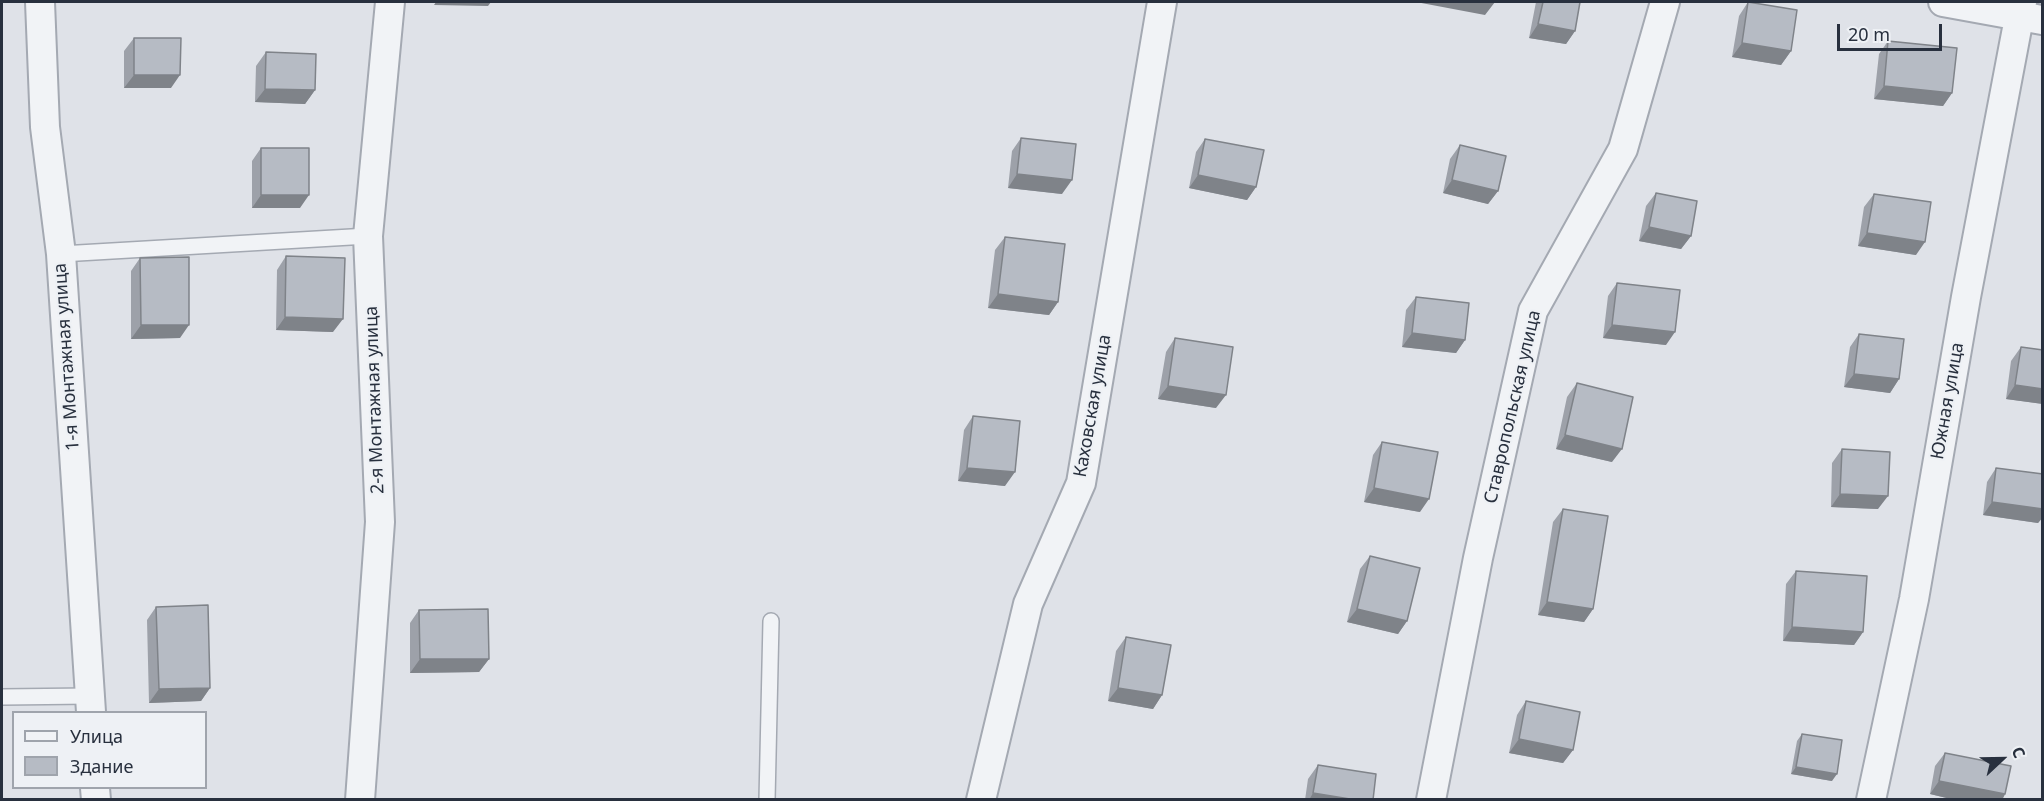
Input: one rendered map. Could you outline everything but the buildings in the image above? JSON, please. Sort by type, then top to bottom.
[{"type":"street","name":"1-я Монтажная улица","points":[[40,2],[45,127],[61,254],[90,704]]},
{"type":"street","name":"2-я Монтажная улица","points":[[360,800],[380,522],[368,236],[390,2]]},
{"type":"street","name":"Каховская улица","points":[[981,800],[1028,604],[1081,483],[1161,2]]},
{"type":"street","name":"Ставропольская улица","points":[[1431,800],[1478,558],[1533,311],[1623,149],[1665,2]]},
{"type":"street","points":[[1943,2],[2028,13]]},
{"type":"street","name":"Южная улица","points":[[1871,800],[1914,599],[1966,297],[2028,13]]},
{"type":"lane","points":[[61,254],[368,236]]},
{"type":"lane","points":[[767,800],[771,621]]},
{"type":"lane","points":[[2,697],[90,704]]}]
